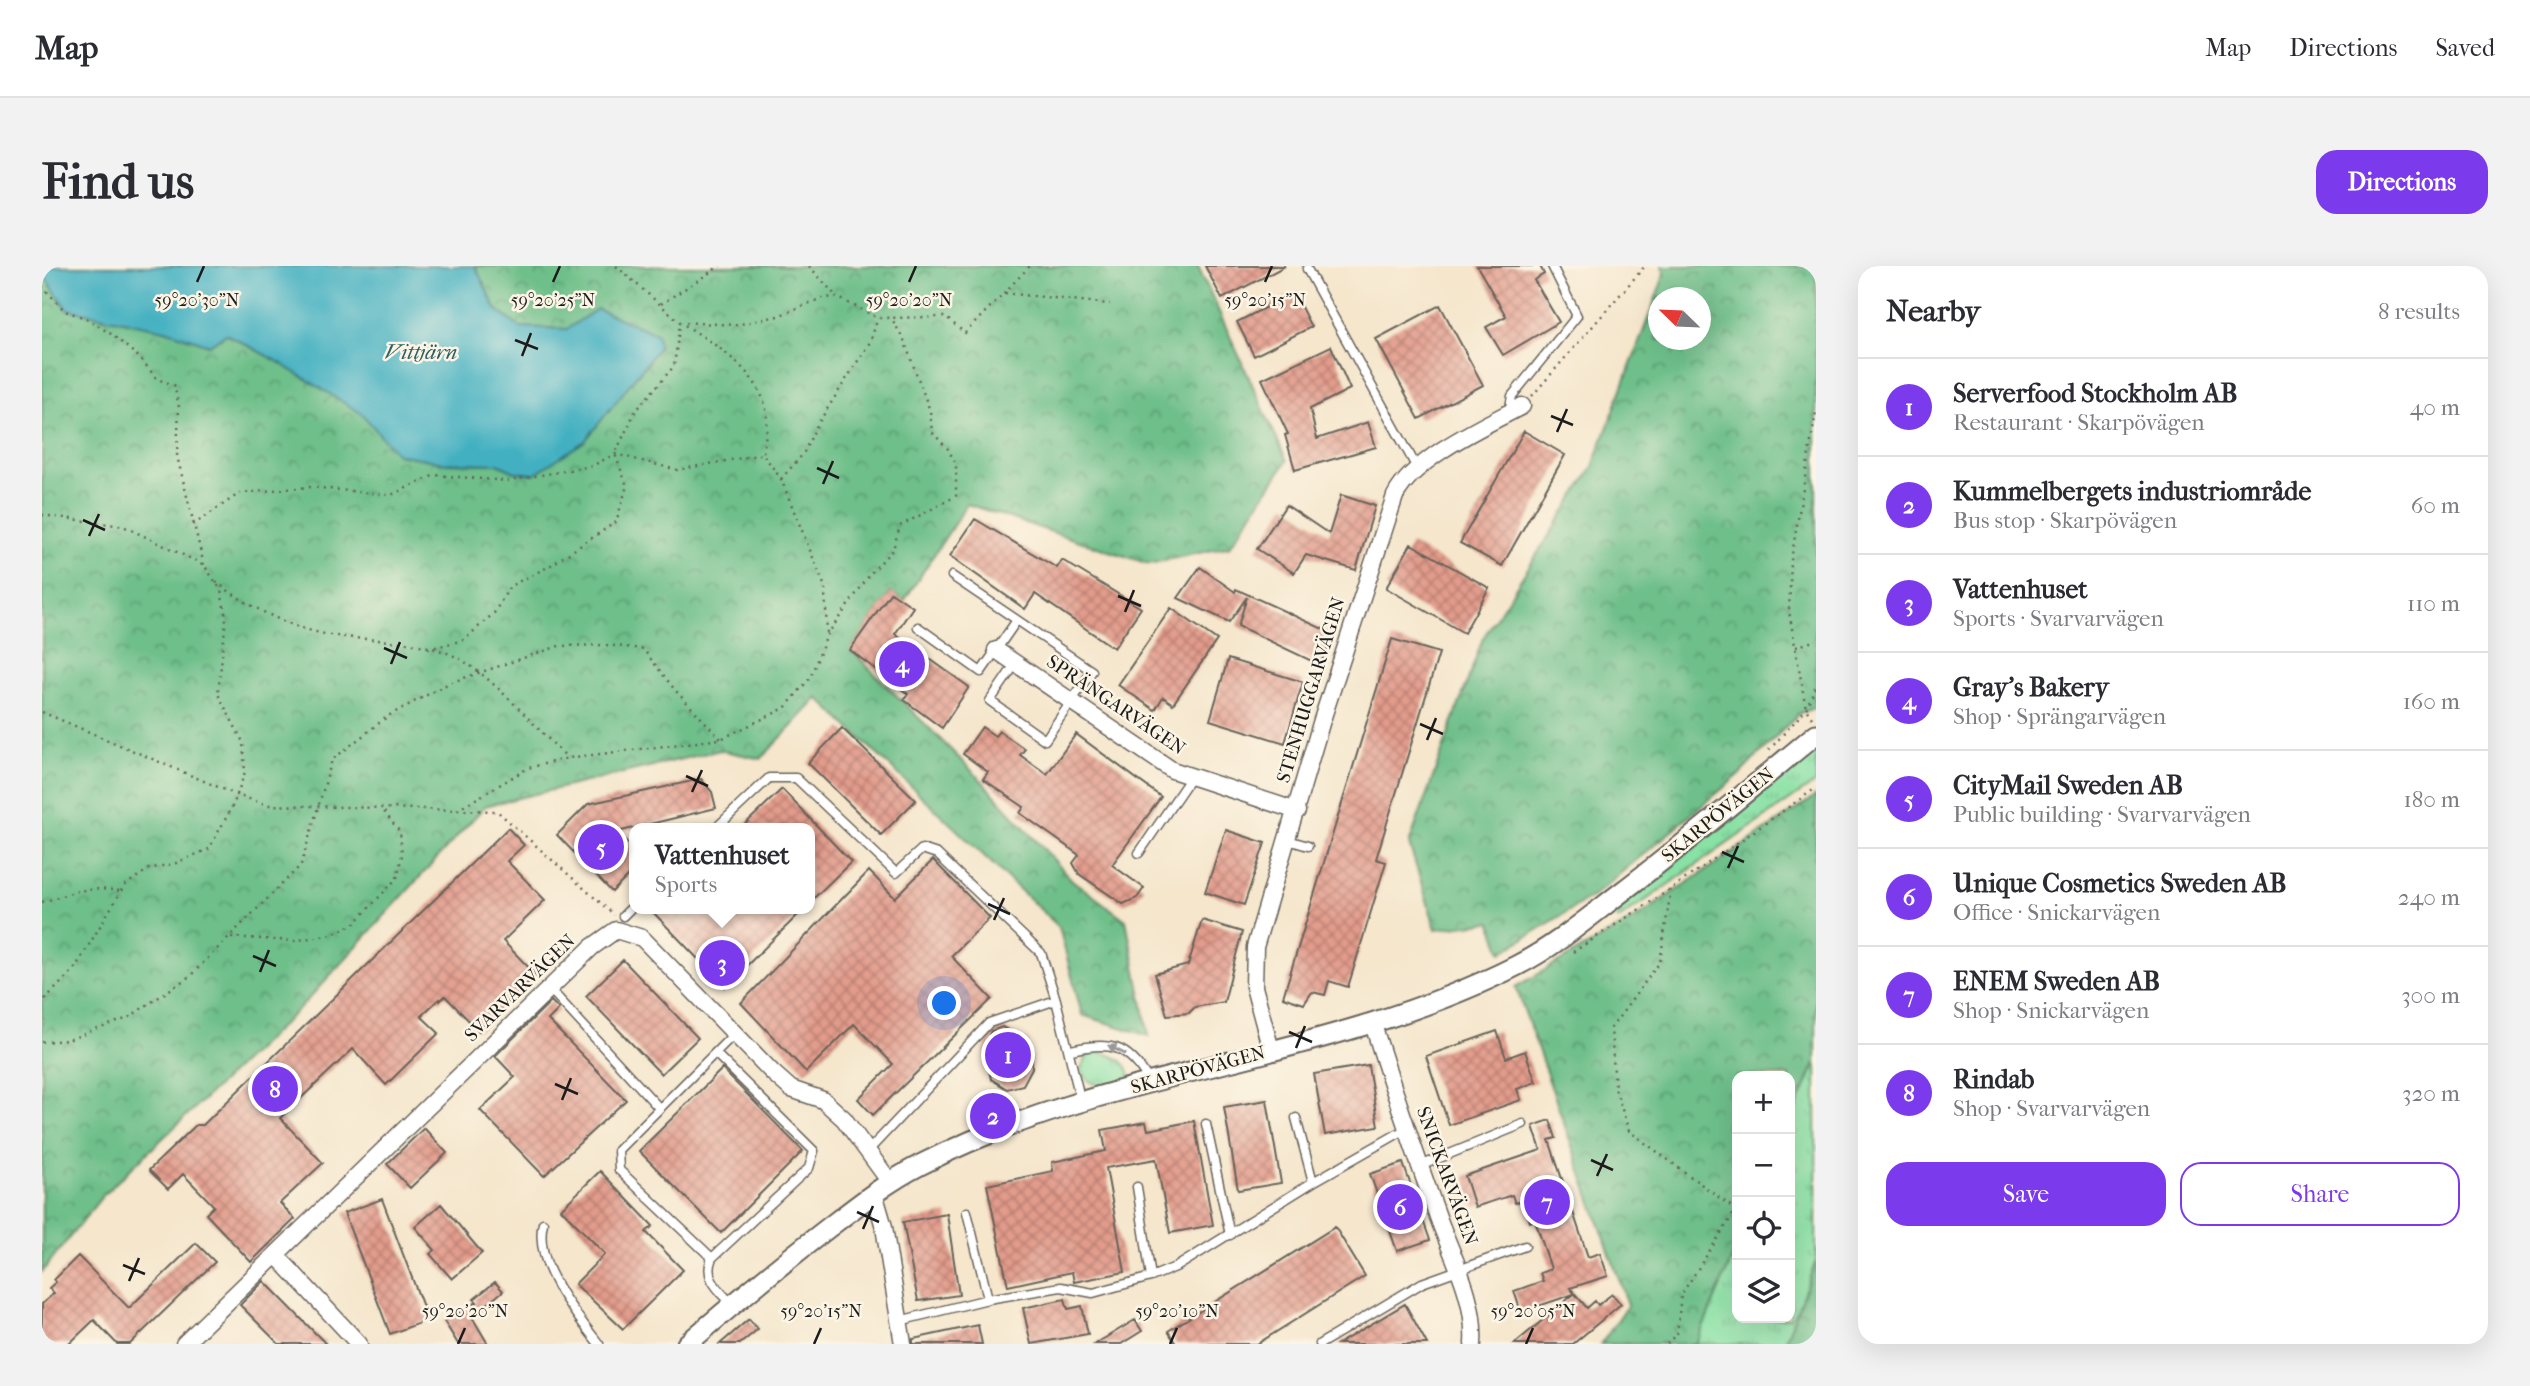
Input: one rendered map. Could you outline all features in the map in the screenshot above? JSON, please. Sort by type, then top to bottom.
[{"type":"street","name":"STENHUGGARVÄGEN","points":[[1271,1050],[1254,987],[1253,958],[1387,517],[1402,482],[1417,468],[1516,409]]},
{"type":"street","name":"SPRÄNGARVÄGEN","points":[[996,650],[1172,769],[1297,811]]},
{"type":"street","name":"SKARPÖVÄGEN","points":[[687,1344],[732,1304],[882,1187],[995,1132],[1081,1102],[1373,1024],[1519,964],[1588,918],[1656,866],[1814,727]]},
{"type":"street","name":"SVARVARVÄGEN","points":[[184,1344],[609,932],[627,931],[648,943],[791,1088],[822,1100],[844,1119],[868,1152],[882,1187],[884,1227],[903,1344]]},
{"type":"street","name":"SNICKARVÄGEN","points":[[1373,1024],[1406,1129],[1459,1268],[1474,1325],[1473,1344]]},
{"type":"street","points":[[277,1256],[359,1344]]},
{"type":"lane","points":[[1516,409],[1512,396],[1577,316],[1552,266]]},
{"type":"lane","points":[[1307,269],[1417,468]]},
{"type":"lane","points":[[952,576],[1092,671],[1045,740],[990,701],[1016,663]]},
{"type":"lane","points":[[918,627],[981,672],[1017,620]]},
{"type":"lane","points":[[1139,853],[1191,777]]},
{"type":"lane","points":[[721,823],[769,778],[796,778],[895,873],[922,849],[937,854],[1041,953],[1071,1050],[1081,1102]]},
{"type":"lane","points":[[1288,840],[1308,846]]},
{"type":"lane","points":[[620,917],[629,910]]},
{"type":"lane","points":[[549,988],[660,1109]]},
{"type":"lane","points":[[868,1152],[915,1108],[989,1023],[1056,1000]]},
{"type":"lane","points":[[712,1258],[620,1170],[618,1150],[735,1033]]},
{"type":"lane","points":[[1071,1050],[1097,1044],[1114,1046],[1138,1064],[1150,1083]]},
{"type":"lane","points":[[715,1053],[814,1151],[808,1168],[712,1258],[708,1271],[711,1279],[732,1304]]},
{"type":"lane","points":[[1296,1118],[1313,1182]]},
{"type":"lane","points":[[1206,1124],[1230,1235]]},
{"type":"lane","points":[[1420,1166],[1523,1124]]},
{"type":"lane","points":[[900,1321],[988,1299],[1060,1287],[1093,1293],[1150,1277],[1178,1266],[1313,1182],[1406,1129]]},
{"type":"lane","points":[[1137,1187],[1150,1277]]},
{"type":"lane","points":[[968,1212],[988,1299]]},
{"type":"lane","points":[[542,1223],[539,1238],[559,1291],[599,1344]]},
{"type":"lane","points":[[1320,1344],[1422,1283],[1525,1246]]},
{"type":"path","points":[[616,266],[680,322],[730,353],[758,391],[767,415],[763,454],[781,478],[825,587],[827,635]]},
{"type":"path","points":[[660,305],[720,266]]},
{"type":"path","points":[[809,266],[837,297],[878,318],[945,317],[965,333],[1030,266]]},
{"type":"path","points":[[1516,409],[1645,266]]},
{"type":"path","points":[[42,286],[65,311],[86,318],[111,334],[140,358],[157,379],[174,385],[179,407],[177,456],[204,565],[221,590],[226,618],[218,694],[243,742],[245,772],[237,795],[209,849],[176,863],[149,869],[121,891],[74,970],[42,1002]]},
{"type":"path","points":[[1005,293],[1110,304]]},
{"type":"path","points":[[680,322],[736,325],[778,316],[822,298],[837,297]]},
{"type":"path","points":[[781,478],[803,454],[817,425],[870,342],[878,318]]},
{"type":"path","points":[[457,810],[528,768],[568,758],[721,739],[785,708],[810,678],[827,635],[871,573],[893,549],[900,526],[956,496],[956,464],[932,432],[930,411],[904,340],[891,319]]},
{"type":"path","points":[[193,525],[240,493],[309,487],[390,495],[435,475],[507,481],[592,466],[615,454],[635,412],[674,366],[680,322]]},
{"type":"path","points":[[1814,727],[1806,709],[1789,611],[1791,560],[1816,412]]},
{"type":"path","points":[[615,454],[677,470],[763,454]]},
{"type":"path","points":[[428,649],[464,640],[494,613],[510,586],[548,567],[616,522],[627,486],[615,454]]},
{"type":"path","points":[[42,515],[123,526],[204,565]]},
{"type":"path","points":[[214,580],[250,607],[317,632],[395,640],[453,656],[498,688],[568,758]]},
{"type":"path","points":[[1795,648],[1816,640]]},
{"type":"path","points":[[42,1042],[68,1040],[128,1018],[190,976],[301,865],[332,760],[388,716],[449,683],[559,646],[605,645],[643,649],[675,690],[721,739]]},
{"type":"path","points":[[1806,709],[1816,685]]},
{"type":"path","points":[[42,712],[237,795],[268,805],[497,811],[620,917]]},
{"type":"path","points":[[1603,934],[1816,788]]},
{"type":"path","points":[[231,937],[293,941],[332,934],[354,924],[397,878],[402,855],[400,832],[381,808]]},
{"type":"path","points":[[42,902],[70,891],[94,887],[121,891]]},
{"type":"path","points":[[1667,1344],[1677,1333],[1681,1295],[1736,1210],[1629,1130],[1615,1088],[1611,1028],[1660,962],[1671,889]]},
{"type":"green space","points":[[475,266],[1198,266],[1287,461],[1230,546],[1149,564],[967,504],[904,601],[891,592],[851,650],[981,780],[1072,880],[1126,920],[1149,1036],[1082,1015],[1059,927],[818,698],[761,759],[720,750],[485,806],[301,1007],[104,1194],[42,1272],[42,273],[67,309],[165,330],[209,345],[226,334],[277,361],[363,414],[398,454],[447,463],[498,464],[515,472],[617,396],[649,362],[597,309],[567,329],[519,327],[496,309]]},
{"type":"green space","points":[[1662,266],[1816,266],[1816,707],[1798,714],[1739,775],[1593,896],[1502,952],[1491,922],[1436,929],[1409,844],[1483,638],[1592,469],[1648,319],[1648,350],[1711,350],[1711,287],[1660,287],[1665,273]]},
{"type":"green space","points":[[1816,747],[1816,782],[1617,920],[1613,911]]},
{"type":"green space","points":[[1816,796],[1816,1061],[1795,1111],[1795,1071],[1732,1071],[1732,1259],[1696,1344],[1601,1344],[1628,1305],[1516,987],[1637,917]]},
{"type":"green space","points":[[1090,1052],[1117,1058],[1127,1067],[1130,1080],[1108,1086],[1090,1081],[1081,1068]]},
{"type":"green space","points":[[1816,1061],[1816,1261],[1795,1315],[1795,1134],[1795,1111]]},
{"type":"green space","points":[[1732,1259],[1732,1323],[1792,1323],[1784,1344],[1696,1344]]},
{"type":"green space","points":[[1816,1261],[1816,1344],[1784,1344],[1792,1323],[1795,1323],[1795,1315]]},
{"type":"water","name":"Vittjärn","points":[[42,266],[475,266],[496,309],[519,327],[567,329],[597,309],[657,334],[659,347],[585,441],[534,474],[515,472],[498,464],[447,463],[397,454],[362,414],[277,361],[226,334],[209,345],[165,330],[67,309],[42,273]]},
{"type":"building","points":[[1205,266],[1285,266],[1222,299]]},
{"type":"building","points":[[1477,266],[1540,266],[1544,274],[1534,280],[1559,322],[1503,355],[1486,327],[1506,316]]},
{"type":"building","points":[[1294,293],[1311,327],[1254,356],[1237,322]]},
{"type":"building","points":[[1440,305],[1483,385],[1419,419],[1376,339]]},
{"type":"building","points":[[1331,346],[1350,389],[1310,409],[1317,439],[1368,422],[1376,447],[1295,470],[1285,435],[1288,434],[1262,379]]},
{"type":"building","points":[[1524,431],[1565,455],[1502,566],[1460,543]]},
{"type":"building","points":[[1341,495],[1375,506],[1356,570],[1306,555],[1294,573],[1257,549],[1286,505],[1329,534]]},
{"type":"building","points":[[975,519],[1057,568],[1062,560],[1141,608],[1114,648],[1035,594],[1025,609],[950,556]]},
{"type":"building","points":[[1411,544],[1489,588],[1464,633],[1386,588]]},
{"type":"building","points":[[1200,567],[1235,592],[1236,589],[1334,634],[1320,665],[1238,626],[1247,597],[1229,622],[1178,598]]},
{"type":"building","points":[[891,592],[913,607],[895,634],[969,687],[942,728],[904,700],[908,694],[850,650]]},
{"type":"building","points":[[1171,608],[1217,640],[1173,704],[1163,697],[1155,710],[1118,685]]},
{"type":"building","points":[[1392,639],[1439,653],[1376,859],[1386,862],[1348,987],[1329,981],[1325,995],[1312,992],[1304,1004],[1283,997]]},
{"type":"building","points":[[1228,659],[1303,682],[1285,743],[1210,720]]},
{"type":"building","points":[[982,727],[995,736],[999,731],[1025,749],[1020,755],[1047,774],[1076,734],[1161,797],[1112,865],[1144,888],[1137,898],[1123,904],[1079,874],[1073,863],[1079,855],[1020,813],[1024,807],[983,779],[988,772],[963,754]]},
{"type":"building","points":[[842,728],[916,800],[881,835],[808,763]]},
{"type":"building","points":[[701,779],[712,792],[716,808],[654,823],[629,823],[629,829],[617,832],[629,845],[629,875],[612,892],[557,835],[588,804]]},
{"type":"building","points":[[782,789],[814,823],[746,823]]},
{"type":"building","points":[[815,824],[851,862],[815,897]]},
{"type":"building","points":[[508,828],[524,845],[507,861],[545,900],[503,941],[536,975],[479,1031],[445,996],[440,1001],[439,999],[421,1016],[439,1033],[386,1085],[353,1049],[280,1118],[323,1163],[280,1203],[295,1219],[251,1262],[206,1214],[214,1206],[183,1174],[168,1189],[149,1170],[196,1125],[203,1125]]},
{"type":"building","points":[[1226,830],[1265,843],[1244,905],[1205,892]]},
{"type":"building","points":[[933,860],[990,918],[951,956],[992,999],[873,1115],[858,1099],[893,1064],[854,1024],[806,1072],[741,1003],[869,871],[895,898]]},
{"type":"building","points":[[655,914],[799,914],[725,987]]},
{"type":"building","points":[[1202,920],[1242,932],[1224,1002],[1195,1007],[1189,1013],[1167,1015],[1155,974],[1188,965]]},
{"type":"building","points":[[623,960],[698,1038],[661,1074],[586,996]]},
{"type":"building","points":[[551,1001],[559,1009],[548,1020],[626,1100],[544,1176],[480,1110],[515,1077],[495,1056]]},
{"type":"building","points":[[1002,1027],[1028,1041],[1032,1059],[1032,1068],[1023,1085],[1007,1089],[991,1079],[984,1050],[991,1031]]},
{"type":"building","points":[[1497,1031],[1506,1058],[1525,1051],[1536,1082],[1517,1089],[1521,1100],[1449,1125],[1426,1056]]},
{"type":"building","points":[[1368,1065],[1378,1126],[1325,1135],[1314,1074]]},
{"type":"building","points":[[722,1069],[803,1151],[721,1233],[639,1151]]},
{"type":"building","points":[[1267,1100],[1281,1183],[1238,1190],[1224,1107]]},
{"type":"building","points":[[1550,1120],[1556,1138],[1549,1140],[1588,1257],[1600,1253],[1608,1276],[1570,1288],[1587,1308],[1595,1301],[1598,1305],[1612,1294],[1621,1304],[1573,1344],[1514,1344],[1574,1294],[1521,1312],[1514,1291],[1543,1281],[1540,1273],[1551,1269],[1535,1220],[1530,1222],[1523,1200],[1515,1203],[1512,1195],[1475,1207],[1465,1176],[1541,1150],[1533,1126]]},
{"type":"building","points":[[1194,1121],[1213,1225],[1170,1233],[1156,1159],[1106,1168],[1125,1272],[1074,1282],[1072,1272],[1008,1286],[987,1185],[1053,1171],[1052,1162],[1106,1151],[1102,1130],[1146,1122],[1148,1130]]},
{"type":"building","points":[[424,1128],[447,1153],[410,1188],[387,1164]]},
{"type":"building","points":[[1403,1163],[1430,1240],[1397,1251],[1370,1174]]},
{"type":"building","points":[[600,1171],[653,1226],[646,1232],[683,1270],[623,1329],[575,1284],[605,1254],[561,1209]]},
{"type":"building","points":[[382,1199],[428,1320],[390,1334],[344,1213]]},
{"type":"building","points":[[441,1204],[482,1253],[452,1279],[430,1254],[435,1250],[415,1227]]},
{"type":"building","points":[[947,1214],[959,1295],[918,1301],[903,1222]]},
{"type":"building","points":[[1335,1227],[1365,1276],[1257,1344],[1176,1344],[1168,1331]]},
{"type":"building","points":[[196,1243],[215,1262],[130,1344],[117,1344],[94,1320],[69,1344],[42,1344],[42,1304],[54,1293],[49,1288],[56,1282],[54,1280],[78,1256],[129,1308]]},
{"type":"building","points":[[264,1281],[326,1344],[279,1344],[240,1305]]},
{"type":"building","points":[[495,1282],[503,1291],[472,1317],[488,1344],[458,1344],[444,1321],[477,1302],[474,1299]]},
{"type":"building","points":[[1065,1299],[1068,1309],[1082,1306],[1088,1334],[1031,1344],[1023,1308]]},
{"type":"building","points":[[1405,1304],[1427,1344],[1338,1344]]},
{"type":"building","points":[[749,1319],[758,1329],[740,1344],[720,1344]]},
{"type":"building","points":[[1135,1320],[1142,1331],[1121,1344],[1095,1344]]},
{"type":"building","points":[[978,1325],[982,1344],[913,1344],[913,1339]]},
{"type":"place","name":"Gray's Bakery","points":[[902,664]]},
{"type":"place","name":"CityMail Sweden AB","points":[[601,847]]},
{"type":"place","name":"Vattenhuset","points":[[722,963]]},
{"type":"place","name":"Serverfood Stockholm AB","points":[[1008,1055]]},
{"type":"place","name":"Rindab","points":[[275,1089]]},
{"type":"place","name":"Kummelbergets industriområde","points":[[993,1116]]},
{"type":"place","name":"ENEM Sweden AB","points":[[1547,1202]]},
{"type":"place","name":"Unique Cosmetics Sweden AB","points":[[1400,1207]]}]
